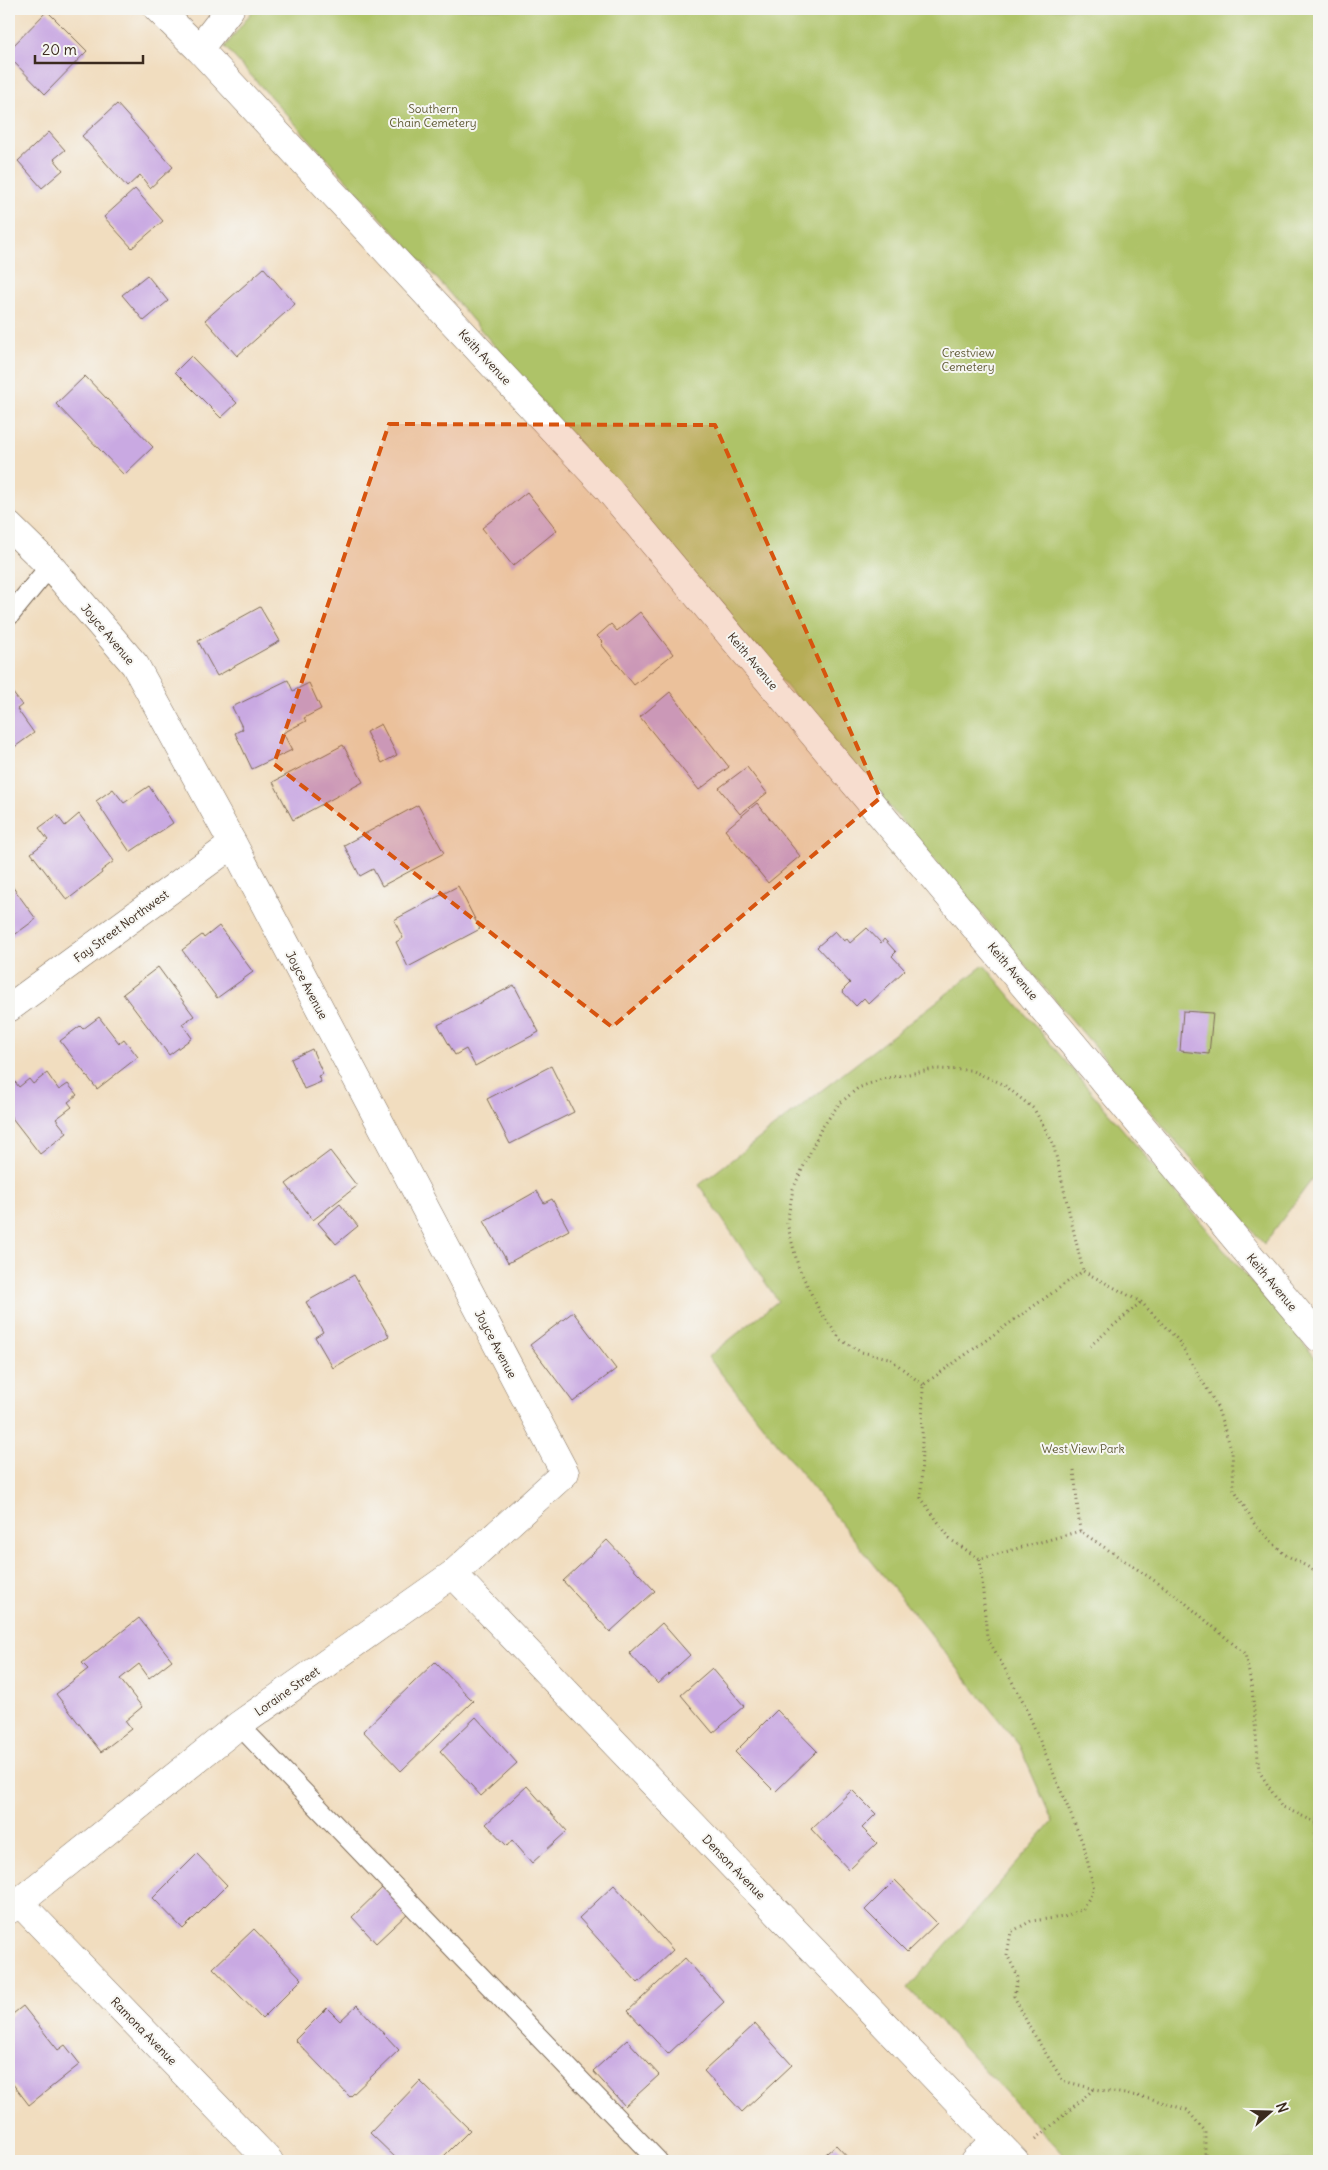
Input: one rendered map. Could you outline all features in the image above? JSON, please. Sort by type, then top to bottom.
[{"type":"street","name":"Keith Avenue","points":[[158,9],[199,49],[608,489],[1319,1338]]},
{"type":"street","points":[[199,49],[230,9]]},
{"type":"street","name":"Joyce Avenue","points":[[9,526],[50,566],[135,664],[233,844],[565,1473]]},
{"type":"street","name":"Fay Street Northwest","points":[[9,1008],[233,844]]},
{"type":"street","name":"Loraine Street","points":[[14,1906],[239,1724],[453,1574],[565,1473]]},
{"type":"street","name":"Denson Avenue","points":[[453,1574],[1008,2154]]},
{"type":"street","name":"Ramona Avenue","points":[[14,1906],[269,2161]]},
{"type":"street","points":[[974,2161],[1008,2154]]},
{"type":"lane","points":[[9,616],[50,566]]},
{"type":"lane","points":[[239,1724],[658,2161]]},
{"type":"path","points":[[923,1385],[889,1358],[861,1352],[841,1340],[819,1310],[798,1266],[786,1223],[793,1189],[821,1129],[839,1104],[858,1088],[882,1079],[935,1069],[970,1070],[1002,1084],[1034,1109],[1053,1143],[1083,1271],[1141,1302],[1178,1340],[1216,1404],[1232,1451],[1234,1490],[1255,1525],[1284,1554],[1319,1573]]},
{"type":"path","points":[[923,1385],[1083,1271]]},
{"type":"path","points":[[1090,1346],[1141,1302]]},
{"type":"path","points":[[923,1385],[921,1498],[951,1540],[980,1559],[1080,1530]]},
{"type":"path","points":[[1074,1470],[1080,1530]]},
{"type":"path","points":[[1080,1530],[1176,1595],[1246,1654],[1252,1687],[1259,1771],[1281,1806],[1319,1824]]},
{"type":"path","points":[[980,1559],[987,1637],[1024,1702],[1084,1846],[1094,1889],[1083,1910],[1064,1917],[1031,1921],[1011,1932],[1007,1955],[1018,1976],[1014,1996],[1030,2028],[1063,2081],[1095,2089],[1149,2098],[1187,2110],[1205,2131],[1205,2161]]},
{"type":"path","points":[[1008,2154],[1095,2089]]},
{"type":"highlighted area","points":[[389,424],[715,425],[880,798],[612,1027],[274,764]]},
{"type":"green space","name":"Crestview Cemetery","points":[[254,9],[1319,9],[1319,1170],[1264,1244],[439,281],[225,47]]},
{"type":"green space","name":"West View Park","points":[[984,965],[1319,1362],[1319,2161],[1070,2161],[908,1988],[1053,1822],[1019,1745],[708,1357],[778,1301],[699,1185]]},
{"type":"building","points":[[47,11],[87,51],[45,94],[9,57],[9,50]]},
{"type":"building","points":[[117,104],[173,167],[150,188],[140,175],[127,187],[82,136]]},
{"type":"building","points":[[49,132],[65,150],[54,159],[63,170],[42,188],[18,161]]},
{"type":"building","points":[[135,189],[163,221],[132,248],[104,217]]},
{"type":"building","points":[[264,268],[295,304],[237,356],[205,320]]},
{"type":"building","points":[[147,275],[168,301],[144,321],[122,295]]},
{"type":"building","points":[[191,356],[237,403],[221,418],[175,372]]},
{"type":"building","points":[[85,376],[153,447],[124,475],[56,404]]},
{"type":"building","points":[[527,492],[557,530],[513,566],[482,528]]},
{"type":"building","points":[[260,607],[280,641],[217,676],[198,641]]},
{"type":"building","points":[[640,612],[673,654],[634,685],[601,644],[603,642],[597,636],[611,624],[617,631]]},
{"type":"building","points":[[288,680],[293,691],[309,683],[321,709],[304,718],[306,721],[283,733],[292,750],[252,769],[235,733],[243,729],[232,707]]},
{"type":"building","points":[[9,688],[22,705],[17,709],[34,733],[9,751]]},
{"type":"building","points":[[670,692],[729,767],[699,790],[640,717]]},
{"type":"building","points":[[381,724],[397,755],[382,763],[366,732]]},
{"type":"building","points":[[343,745],[363,782],[293,820],[273,782]]},
{"type":"building","points":[[747,767],[767,793],[740,814],[719,788]]},
{"type":"building","points":[[149,786],[173,823],[130,852],[96,801],[113,789],[124,803]]},
{"type":"building","points":[[757,803],[800,856],[768,883],[725,830]]},
{"type":"building","points":[[418,805],[444,853],[382,886],[373,869],[360,876],[344,845]]},
{"type":"building","points":[[79,814],[114,861],[101,871],[102,873],[67,900],[31,853],[48,840],[39,828],[57,815],[65,826]]},
{"type":"building","points":[[9,882],[36,919],[9,939]]},
{"type":"building","points":[[458,886],[480,929],[408,967],[396,942],[403,938],[394,920]]},
{"type":"building","points":[[219,926],[253,972],[217,998],[182,950],[202,935],[204,938]]},
{"type":"building","points":[[867,928],[881,943],[884,939],[896,952],[892,956],[905,970],[869,1004],[864,998],[856,1006],[842,991],[850,983],[817,947],[835,931],[844,941],[847,939],[850,943]]},
{"type":"building","points":[[158,967],[194,1016],[182,1024],[192,1038],[169,1055],[123,994]]},
{"type":"building","points":[[514,985],[539,1032],[475,1066],[466,1049],[455,1055],[438,1025]]},
{"type":"building","points":[[1183,1011],[1213,1013],[1209,1054],[1180,1051]]},
{"type":"building","points":[[99,1017],[119,1043],[124,1039],[138,1057],[97,1089],[60,1041],[80,1026],[83,1029]]},
{"type":"building","points":[[312,1049],[323,1074],[318,1076],[321,1082],[304,1089],[291,1059]]},
{"type":"building","points":[[551,1066],[574,1112],[510,1144],[487,1099]]},
{"type":"building","points":[[47,1073],[59,1090],[68,1084],[77,1095],[68,1102],[72,1107],[56,1119],[67,1133],[40,1154],[9,1114],[9,1087],[15,1082],[19,1087],[29,1079],[33,1084]]},
{"type":"building","points":[[330,1151],[357,1186],[313,1220],[286,1184]]},
{"type":"building","points":[[537,1191],[544,1203],[552,1199],[569,1230],[508,1263],[484,1221]]},
{"type":"building","points":[[340,1204],[358,1226],[336,1244],[318,1223]]},
{"type":"building","points":[[354,1275],[389,1336],[333,1368],[315,1337],[323,1332],[306,1302]]},
{"type":"building","points":[[573,1312],[616,1369],[573,1402],[530,1345]]},
{"type":"building","points":[[607,1540],[655,1591],[610,1632],[563,1581]]},
{"type":"building","points":[[139,1618],[172,1660],[149,1678],[139,1664],[120,1679],[142,1707],[125,1721],[131,1729],[101,1752],[56,1694],[88,1669],[82,1663]]},
{"type":"building","points":[[662,1623],[690,1655],[658,1684],[629,1653]]},
{"type":"building","points":[[435,1662],[473,1701],[401,1771],[363,1731]]},
{"type":"building","points":[[712,1668],[744,1706],[713,1733],[681,1695]]},
{"type":"building","points":[[777,1710],[817,1751],[775,1792],[735,1752]]},
{"type":"building","points":[[476,1717],[517,1763],[481,1796],[440,1751]]},
{"type":"building","points":[[527,1786],[567,1831],[532,1863],[512,1840],[507,1846],[486,1824]]},
{"type":"building","points":[[852,1790],[876,1814],[862,1828],[877,1843],[849,1870],[811,1829]]},
{"type":"building","points":[[197,1854],[227,1885],[183,1929],[153,1898]]},
{"type":"building","points":[[895,1880],[937,1923],[907,1952],[865,1910]]},
{"type":"building","points":[[614,1885],[673,1950],[638,1983],[579,1918]]},
{"type":"building","points":[[383,1887],[408,1913],[376,1943],[352,1917]]},
{"type":"building","points":[[254,1929],[302,1979],[262,2019],[213,1968]]},
{"type":"building","points":[[685,1958],[724,2002],[668,2054],[628,2011]]},
{"type":"building","points":[[357,2005],[399,2050],[350,2097],[295,2040],[327,2008],[340,2021]]},
{"type":"building","points":[[23,2006],[58,2050],[65,2045],[80,2064],[29,2105],[9,2079],[9,2017]]},
{"type":"building","points":[[755,2024],[792,2065],[742,2112],[704,2071]]},
{"type":"building","points":[[627,2040],[659,2075],[625,2106],[593,2071]]},
{"type":"building","points":[[420,2081],[470,2130],[439,2161],[399,2161],[370,2133]]},
{"type":"building","points":[[836,2145],[851,2161],[818,2161]]},
{"type":"park label","name":"Southern Chain Cemetery","points":[[433,115]]}]
